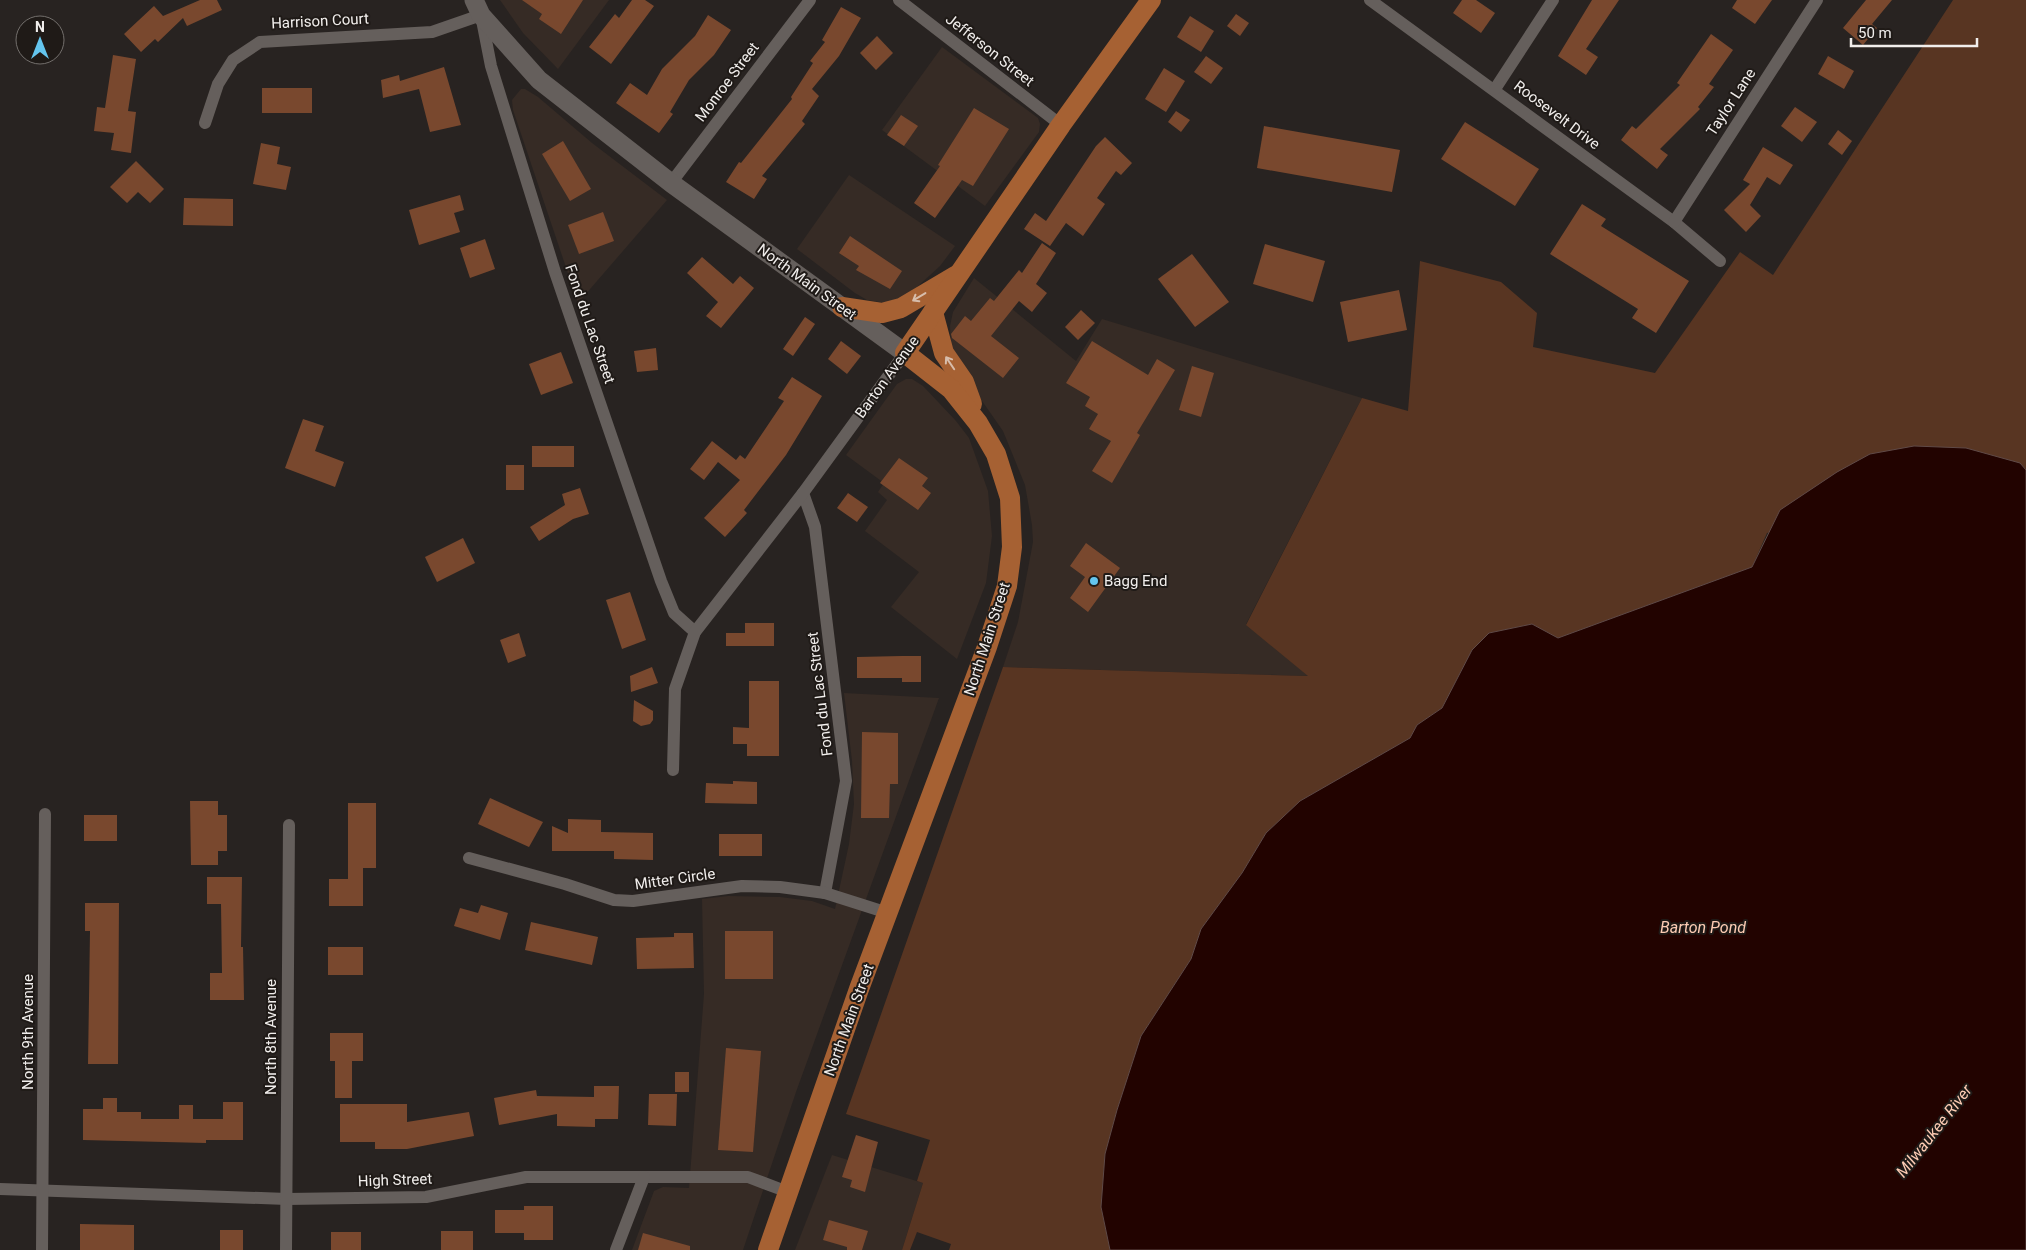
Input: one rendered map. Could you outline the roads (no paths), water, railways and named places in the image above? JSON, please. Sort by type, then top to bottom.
[{"type":"main road","name":"Barton Avenue","points":[[905,353],[1061,125],[1151,0]]},
{"type":"main road","name":"North Main Street","points":[[478,8],[538,80],[671,183],[905,353],[951,389],[978,423],[996,454],[1010,498],[1012,547],[1007,586],[987,647],[859,989],[768,1250]]},
{"type":"main road","points":[[842,307],[882,313],[901,308],[961,272]]},
{"type":"main road","points":[[933,312],[944,353],[964,382],[978,423]]},
{"type":"street","name":"Monroe Street","points":[[671,183],[810,0]]},
{"type":"street","name":"Jefferson Street","points":[[899,0],[1061,125]]},
{"type":"street","name":"Roosevelt Drive","points":[[1370,0],[1495,89],[1674,222],[1720,262]]},
{"type":"street","points":[[1495,89],[1552,0]]},
{"type":"street","name":"Taylor Lane","points":[[1674,222],[1816,0]]},
{"type":"street","name":"Harrison Court","points":[[205,123],[218,84],[234,60],[260,42],[432,32],[478,8]]},
{"type":"street","name":"Fond du Lac Street","points":[[478,8],[491,66],[555,272],[661,581],[674,613],[695,632]]},
{"type":"street","name":"Barton Avenue","points":[[673,770],[675,689],[695,632],[803,493],[905,353]]},
{"type":"street","name":"Fond du Lac Street","points":[[803,493],[815,527],[846,781],[825,892]]},
{"type":"street","name":"North 9th Avenue","points":[[42,1250],[44,1190],[45,814]]},
{"type":"street","name":"North 8th Avenue","points":[[286,1250],[289,825]]},
{"type":"street","name":"Mitter Circle","points":[[469,858],[565,884],[614,900],[633,902],[742,886],[825,892],[888,914]]},
{"type":"street","name":"High Street","points":[[0,1189],[287,1198],[426,1197],[526,1177],[748,1177],[788,1192]]},
{"type":"street","points":[[616,1250],[644,1177]]},
{"type":"water","name":"Barton Pond","points":[[1914,446],[1966,448],[2020,463],[2026,470],[2026,1250],[1110,1250],[1101,1207],[1105,1154],[1141,1036],[1191,959],[1201,929],[1242,873],[1266,833],[1300,801],[1410,738],[1417,725],[1442,708],[1472,650],[1489,633],[1532,624],[1558,638],[1752,567],[1780,510],[1837,472],[1870,454]]},
{"type":"place","name":"Bagg End","points":[[1094,581]]},
{"type":"water label","name":"Milwaukee River","points":[[1934,1131]]}]
